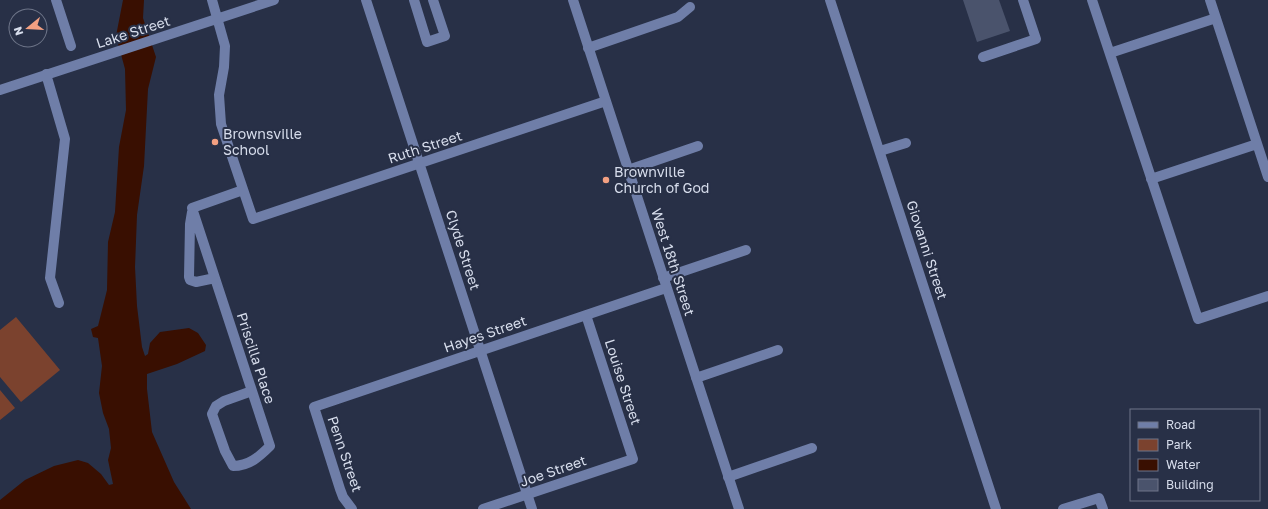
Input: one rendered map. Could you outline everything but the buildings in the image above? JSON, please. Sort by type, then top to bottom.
[{"type":"street","points":[[56,0],[71,46]]},
{"type":"street","points":[[212,0],[225,46],[224,67],[219,95],[221,124],[243,190],[192,208],[190,224],[189,277],[190,280],[196,282],[215,278]]},
{"type":"street","name":"Lake Street","points":[[0,90],[274,0]]},
{"type":"street","name":"Clyde Street","points":[[366,0],[532,509]]},
{"type":"street","points":[[414,0],[427,42],[445,36],[433,0]]},
{"type":"street","name":"West 18th Street","points":[[573,0],[739,509]]},
{"type":"street","name":"Giovanni Street","points":[[830,0],[996,509]]},
{"type":"street","points":[[984,57],[1036,39],[1023,0]]},
{"type":"street","points":[[1092,0],[1198,319],[1268,296]]},
{"type":"street","points":[[1210,0],[1268,178]]},
{"type":"street","points":[[588,48],[678,17],[690,8]]},
{"type":"street","points":[[419,16],[436,11]]},
{"type":"street","points":[[1110,53],[1216,18]]},
{"type":"street","points":[[46,74],[65,139],[50,278],[59,303]]},
{"type":"street","name":"Ruth Street","points":[[243,190],[253,219],[606,101]]},
{"type":"street","points":[[880,151],[906,143]]},
{"type":"street","points":[[1151,179],[1257,144]]},
{"type":"street","points":[[628,170],[698,146]]},
{"type":"street","name":"Priscilla Place","points":[[192,208],[215,278],[252,391],[270,446],[258,459],[242,466],[233,466],[224,451],[212,414],[216,406],[224,401],[252,391]]},
{"type":"street","name":"Hayes Street","points":[[314,407],[586,315],[746,250]]},
{"type":"street","name":"Louise Street","points":[[586,315],[633,459]]},
{"type":"street","points":[[696,378],[778,350]]},
{"type":"street","name":"Penn Street","points":[[314,407],[340,489],[343,497],[352,509]]},
{"type":"street","points":[[728,477],[812,448]]},
{"type":"street","name":"Joe Street","points":[[482,509],[633,459]]},
{"type":"street","points":[[1062,509],[1099,498],[1103,509]]},
{"type":"green space","points":[[16,317],[60,370],[21,402],[0,377],[0,330]]},
{"type":"green space","points":[[0,390],[15,408],[0,420]]},
{"type":"water","points":[[123,0],[144,0],[143,18],[156,57],[148,89],[144,166],[137,215],[135,267],[137,306],[142,347],[145,356],[148,354],[150,343],[160,332],[189,328],[198,333],[206,345],[205,351],[177,364],[147,374],[147,389],[152,432],[174,482],[191,509],[0,509],[0,500],[25,480],[54,466],[78,460],[88,463],[101,474],[109,485],[113,484],[108,460],[111,448],[109,429],[103,413],[99,393],[102,366],[98,338],[93,337],[91,329],[98,326],[107,290],[108,242],[115,212],[119,147],[126,110],[125,69],[116,36]]},
{"type":"place","name":"Brownsville School","points":[[215,142]]},
{"type":"place","name":"Brownville Church of God","points":[[606,180]]}]
